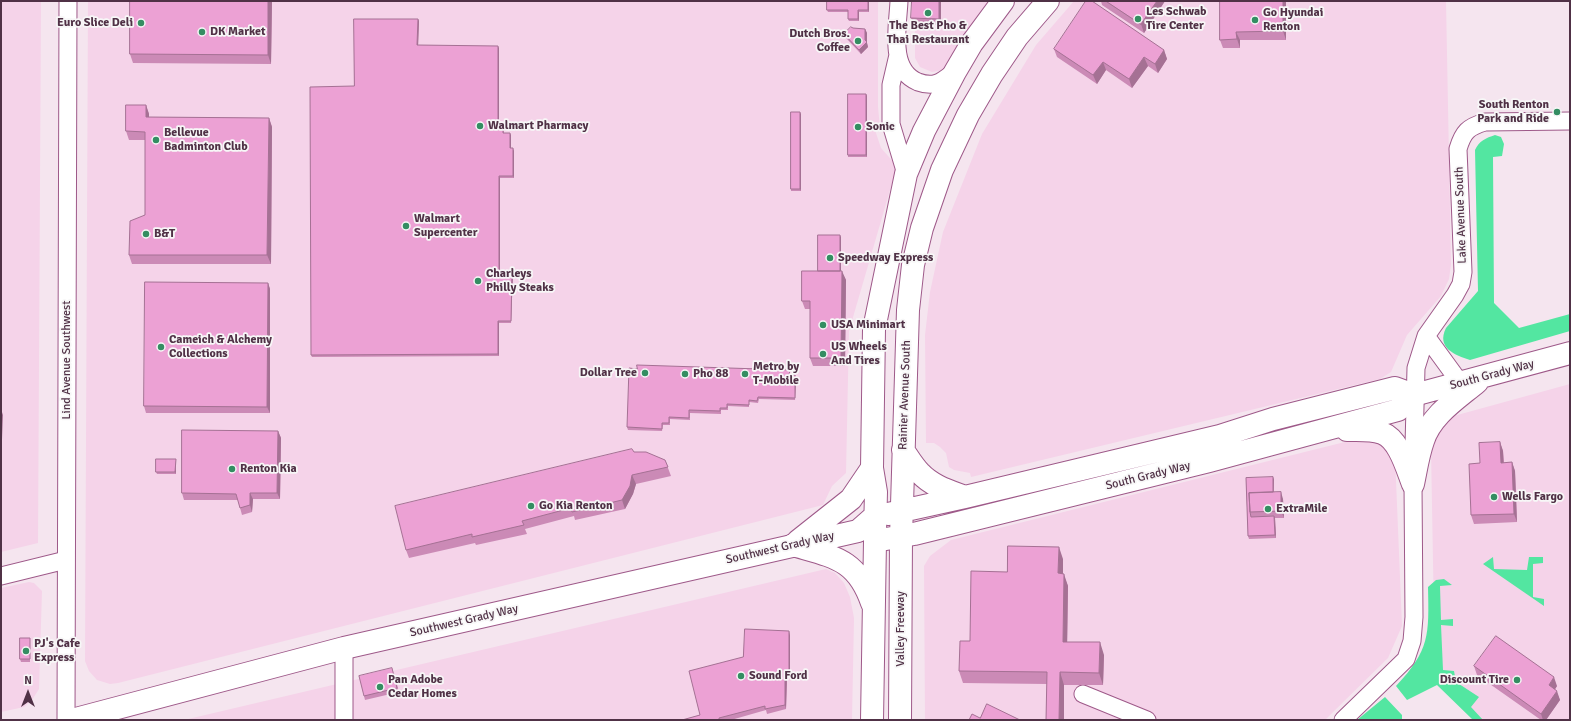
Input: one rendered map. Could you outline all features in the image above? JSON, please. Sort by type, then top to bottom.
[{"type":"main road","points":[[872,719],[873,608],[867,536],[875,516],[876,492],[872,468],[874,329],[906,174],[924,131],[955,72],[972,43],[1003,1]]},
{"type":"main road","name":"Rainier Avenue South","points":[[902,537],[903,450],[908,310],[913,265],[922,228],[942,170],[968,115],[992,74],[1017,37],[1048,1]]},
{"type":"main road","name":"South Grady Way","points":[[867,536],[902,537],[1208,461],[1398,410],[1414,395],[1461,384],[1570,353]]},
{"type":"main road","points":[[1413,484],[1423,441],[1432,424],[1444,410],[1483,378]]},
{"type":"main road","name":"South Grady Way","points":[[875,516],[902,512],[1220,436],[1273,419],[1395,388],[1414,395]]},
{"type":"main road","points":[[1326,429],[1370,431],[1385,435],[1398,447],[1413,484]]},
{"type":"main road","points":[[903,450],[919,472],[929,481],[940,488],[965,497]]},
{"type":"main road","points":[[793,545],[851,499],[872,468]]},
{"type":"main road","name":"Southwest Grady Way","points":[[72,720],[107,715],[230,678],[344,648],[793,545],[867,536]]},
{"type":"main road","name":"Valley Freeway","points":[[900,720],[902,537]]},
{"type":"main road","points":[[793,545],[824,554],[844,562],[858,574],[866,588],[873,608]]},
{"type":"street","name":"Lind Avenue Southwest","points":[[66,720],[68,1]]},
{"type":"street","points":[[899,1],[898,54],[891,85],[891,124],[906,174]]},
{"type":"street","points":[[898,54],[904,71],[917,82],[928,85],[939,84],[955,72]]},
{"type":"street","name":"Lake Avenue South","points":[[1343,720],[1406,659],[1410,647],[1414,617],[1413,484],[1414,395],[1416,368],[1426,336],[1461,284],[1463,265],[1458,149],[1462,137],[1473,126],[1486,122],[1570,121]]},
{"type":"street","points":[[1426,336],[1461,384]]},
{"type":"street","points":[[1,576],[66,560]]},
{"type":"street","points":[[344,648],[344,720]]},
{"type":"street","points":[[1083,694],[1147,720]]},
{"type":"shaded area","points":[[1,1],[41,1],[38,543],[1,552]]},
{"type":"shaded area","points":[[88,1],[878,1],[878,107],[880,128],[875,130],[881,148],[897,166],[849,331],[846,473],[832,486],[823,505],[118,683],[110,684],[97,680],[89,671],[85,661]]},
{"type":"shaded area","points":[[915,1],[995,1],[944,70],[932,72],[920,67],[915,58]]},
{"type":"shaded area","points":[[1074,1],[1446,1],[1451,264],[1449,279],[1441,296],[1407,335],[1391,372],[1380,379],[971,477],[970,473],[954,470],[949,467],[946,453],[934,443],[926,443],[925,335],[930,292],[943,232],[982,134],[1036,45]]},
{"type":"shaded area","points":[[1570,384],[1570,720],[1481,720],[1435,674],[1432,443],[1450,417]]},
{"type":"shaded area","points":[[1369,436],[1383,441],[1395,456],[1402,626],[1388,658],[1325,720],[925,720],[924,566],[930,556],[951,540]]},
{"type":"shaded area","points":[[826,569],[835,573],[844,583],[850,597],[854,618],[852,720],[184,720]]},
{"type":"shaded area","points":[[29,582],[34,583],[42,591],[39,689],[32,700],[24,707],[1,712],[1,588]]},
{"type":"green space","points":[[1495,135],[1501,137],[1504,144],[1502,156],[1493,157],[1494,303],[1519,328],[1570,314],[1570,331],[1470,360],[1453,353],[1445,346],[1443,341],[1446,328],[1478,291],[1475,150],[1483,140]]},
{"type":"green space","points":[[1493,557],[1494,569],[1527,570],[1529,557],[1543,557],[1543,563],[1533,564],[1533,597],[1544,599],[1544,606],[1483,564]]},
{"type":"green space","points":[[1444,579],[1452,585],[1440,586],[1441,620],[1453,619],[1453,626],[1441,625],[1443,670],[1454,671],[1456,682],[1479,697],[1471,707],[1483,720],[1473,720],[1437,685],[1407,700],[1396,686],[1415,662],[1425,641],[1428,618],[1428,587],[1436,580]]},
{"type":"green space","points":[[1385,697],[1402,715],[1402,720],[1357,720]]},
{"type":"building","name":"DK Market","points":[[130,1],[268,1],[268,55],[130,54]]},
{"type":"building","points":[[827,1],[868,1],[868,10],[858,10],[858,19],[848,19],[848,10],[827,10]]},
{"type":"building","name":"The Best Pho & Thai Restaurant","points":[[912,1],[939,1],[939,19],[911,18]]},
{"type":"building","points":[[1086,1],[1092,1],[1164,50],[1155,64],[1144,57],[1129,79],[1103,62],[1093,75],[1054,49]]},
{"type":"building","points":[[1106,1],[1157,1],[1141,24]]},
{"type":"building","name":"Go Hyundai Renton","points":[[1220,1],[1283,1],[1283,31],[1236,32],[1237,39],[1220,40]]},
{"type":"building","name":"Walmart Supercenter","points":[[354,19],[418,19],[417,45],[498,46],[498,127],[503,127],[503,133],[510,133],[510,148],[513,148],[513,176],[499,176],[499,272],[512,272],[511,321],[498,321],[498,354],[311,355],[310,87],[354,86]]},
{"type":"building","name":"Dutch Bros. Coffee","points":[[851,27],[865,29],[865,40],[867,42],[859,50],[844,34]]},
{"type":"building","name":"Sonic","points":[[848,94],[866,94],[866,155],[848,155]]},
{"type":"building","points":[[126,105],[146,105],[146,117],[269,118],[267,255],[129,255],[130,221],[145,215],[145,132],[126,131]]},
{"type":"building","points":[[791,112],[800,112],[800,189],[791,189]]},
{"type":"building","name":"Speedway Express","points":[[818,235],[840,235],[840,271],[818,271]]},
{"type":"building","points":[[802,271],[842,271],[841,358],[810,358],[810,301],[802,301]]},
{"type":"building","points":[[145,282],[268,283],[267,407],[144,406]]},
{"type":"building","points":[[637,365],[790,370],[789,375],[795,375],[795,398],[758,397],[757,401],[749,400],[749,405],[727,404],[727,408],[720,408],[720,411],[689,410],[689,418],[669,417],[669,423],[662,423],[662,429],[627,427],[629,368],[637,369]]},
{"type":"building","name":"Renton Kia","points":[[182,430],[278,431],[277,493],[250,493],[250,505],[240,508],[236,494],[182,493]]},
{"type":"building","name":"Wells Fargo","points":[[1500,442],[1501,463],[1512,462],[1514,514],[1471,515],[1469,464],[1480,463],[1479,443]]},
{"type":"building","name":"Go Kia Renton","points":[[632,449],[634,452],[646,452],[665,460],[668,467],[632,475],[630,486],[622,500],[572,512],[571,508],[522,521],[524,525],[472,537],[472,534],[406,550],[395,506]]},
{"type":"building","points":[[156,459],[176,459],[175,472],[156,472]]},
{"type":"building","points":[[1273,477],[1273,492],[1249,493],[1251,517],[1274,516],[1275,535],[1248,536],[1246,478]]},
{"type":"building","points":[[1281,492],[1281,511],[1250,512],[1249,493]]},
{"type":"building","points":[[1008,546],[1059,547],[1058,573],[1064,574],[1063,642],[1100,642],[1099,673],[1060,672],[1059,720],[1046,720],[1047,672],[959,671],[960,641],[970,641],[971,571],[1007,572]]},
{"type":"building","name":"Sound Ford","points":[[745,629],[789,631],[789,672],[785,673],[785,705],[765,709],[765,706],[719,718],[719,720],[682,720],[700,715],[689,671],[743,657]]},
{"type":"building","name":"Discount Tire","points":[[1496,636],[1554,677],[1549,685],[1557,691],[1541,714],[1474,666]]},
{"type":"building","name":"PJ's Cafe Express","points":[[20,638],[30,638],[30,659],[20,659]]},
{"type":"building","name":"Pan Adobe Cedar Homes","points":[[392,668],[397,688],[364,696],[359,676]]},
{"type":"building","points":[[987,704],[1020,720],[969,720],[972,714],[980,718]]},
{"type":"place","name":"The Best Pho & Thai Restaurant","points":[[928,13]]},
{"type":"place","name":"Les Schwab Tire Center","points":[[1138,19]]},
{"type":"place","name":"Go Hyundai Renton","points":[[1255,20]]},
{"type":"place","name":"Euro Slice Deli","points":[[141,23]]},
{"type":"place","name":"DK Market","points":[[202,32]]},
{"type":"place","name":"Dutch Bros. Coffee","points":[[858,41]]},
{"type":"place","name":"South Renton Park and Ride","points":[[1557,112]]},
{"type":"place","name":"Walmart Pharmacy","points":[[480,126]]},
{"type":"place","name":"Sonic","points":[[858,127]]},
{"type":"place","name":"Bellevue Badminton Club","points":[[156,140]]},
{"type":"place","name":"Walmart Supercenter","points":[[406,226]]},
{"type":"place","name":"B&T","points":[[146,234]]},
{"type":"place","name":"Speedway Express","points":[[830,258]]},
{"type":"place","name":"Charleys Philly Steaks","points":[[478,281]]},
{"type":"place","name":"USA Minimart","points":[[823,325]]},
{"type":"place","name":"Cameich & Alchemy Collections","points":[[161,347]]},
{"type":"place","name":"US Wheels And Tires","points":[[823,354]]},
{"type":"place","name":"Dollar Tree","points":[[645,373]]},
{"type":"place","name":"Pho 88","points":[[685,374]]},
{"type":"place","name":"Metro by T-Mobile","points":[[745,374]]},
{"type":"place","name":"Renton Kia","points":[[232,469]]},
{"type":"place","name":"Wells Fargo","points":[[1494,497]]},
{"type":"place","name":"Go Kia Renton","points":[[531,506]]},
{"type":"place","name":"ExtraMile","points":[[1268,509]]},
{"type":"place","name":"PJ's Cafe Express","points":[[26,651]]},
{"type":"place","name":"Sound Ford","points":[[741,676]]},
{"type":"place","name":"Discount Tire","points":[[1517,680]]},
{"type":"place","name":"Pan Adobe Cedar Homes","points":[[380,687]]}]
